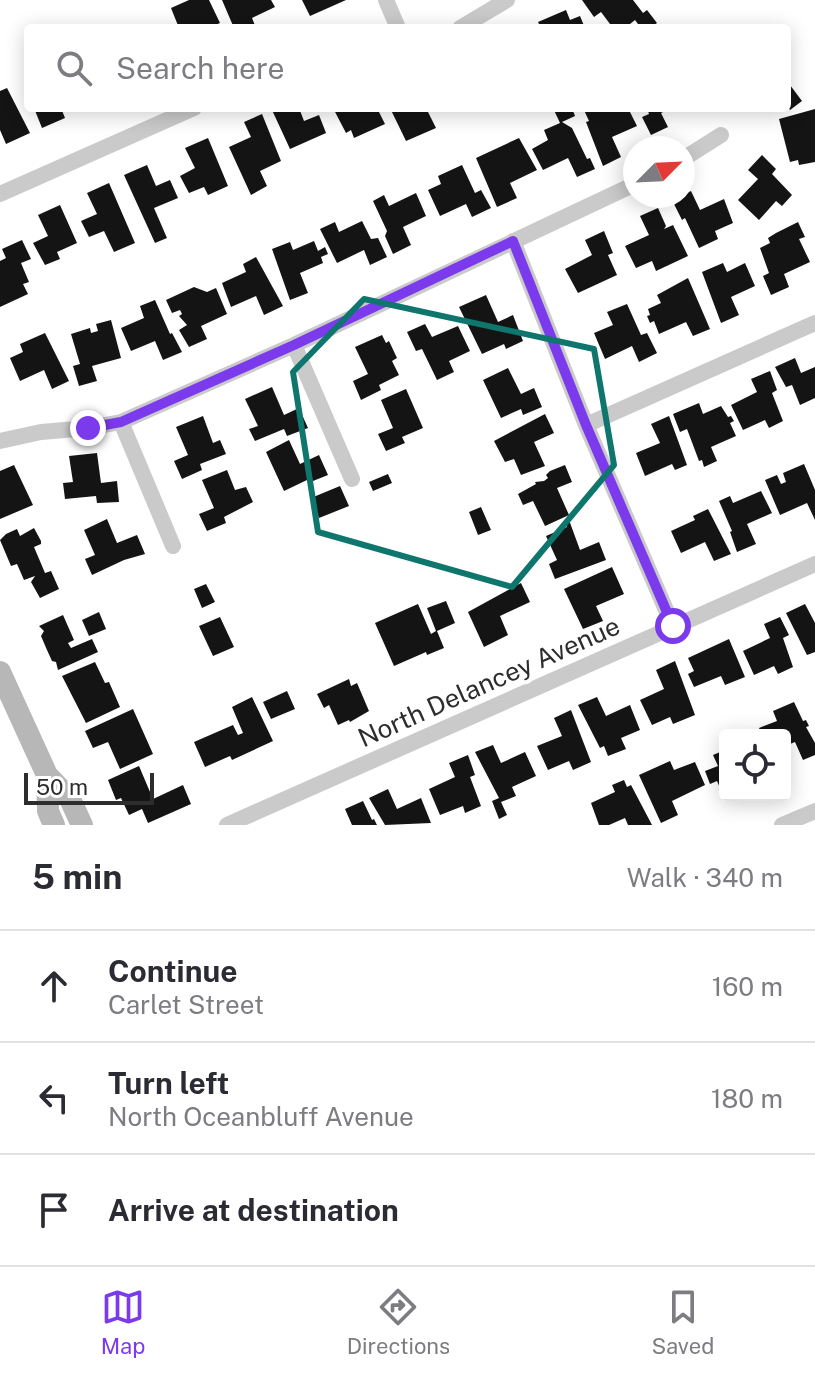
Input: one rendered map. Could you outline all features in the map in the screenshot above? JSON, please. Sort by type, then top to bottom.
[{"type":"street","points":[[386,0],[396,24]]},
{"type":"street","points":[[467,24],[507,0]]},
{"type":"street","points":[[0,194],[185,112]]},
{"type":"street","points":[[695,151],[721,135]]},
{"type":"street","points":[[0,441],[41,432],[121,422],[294,345],[623,190]]},
{"type":"street","points":[[513,241],[586,425],[673,626]]},
{"type":"street","points":[[586,425],[815,323]]},
{"type":"street","points":[[294,345],[352,479]]},
{"type":"street","points":[[121,422],[173,546]]},
{"type":"street","name":"North Delancey Avenue","points":[[227,825],[815,564]]},
{"type":"street","points":[[0,672],[47,775],[70,799],[82,825]]},
{"type":"street","points":[[47,775],[48,811],[54,825]]},
{"type":"street","points":[[782,825],[815,811]]},
{"type":"highlighted area","points":[[364,299],[594,349],[614,465],[512,587],[318,532],[293,372]]},
{"type":"building","points":[[189,0],[209,0],[220,23],[177,24],[171,8]]},
{"type":"building","points":[[222,0],[271,0],[275,7],[252,18],[254,24],[232,24]]},
{"type":"building","points":[[302,0],[346,0],[310,16]]},
{"type":"building","points":[[582,0],[633,0],[643,13],[647,10],[657,23],[638,24],[635,20],[630,24],[610,24],[601,12],[594,17]]},
{"type":"building","points":[[566,10],[570,20],[580,16],[583,24],[539,24]]},
{"type":"building","points":[[791,86],[802,101],[791,109]]},
{"type":"building","points":[[7,88],[30,133],[6,144],[0,130],[0,91]]},
{"type":"building","points":[[815,109],[815,162],[799,165],[798,160],[790,162],[779,119]]},
{"type":"building","points":[[36,112],[63,112],[65,118],[42,128]]},
{"type":"building","points":[[273,112],[301,112],[304,121],[319,115],[326,133],[290,149]]},
{"type":"building","points":[[335,112],[379,112],[385,124],[354,138],[351,130],[346,133]]},
{"type":"building","points":[[392,112],[428,112],[436,128],[406,141]]},
{"type":"building","points":[[555,112],[574,112],[575,116],[562,122],[572,128],[595,169],[577,177],[568,158],[543,170],[532,149],[548,140],[544,130],[560,123]]},
{"type":"building","points":[[585,112],[630,112],[637,126],[612,137],[621,157],[603,166],[586,122],[589,121]]},
{"type":"building","points":[[663,112],[661,113],[668,127],[651,135],[642,117]]},
{"type":"building","points":[[262,114],[281,161],[260,171],[267,186],[251,195],[229,147],[251,137],[244,122]]},
{"type":"building","points":[[208,138],[228,186],[208,195],[204,187],[189,193],[180,176],[195,168],[185,148]]},
{"type":"building","points":[[519,138],[537,170],[510,183],[517,198],[497,207],[476,158]]},
{"type":"building","points":[[762,155],[776,169],[772,174],[792,195],[782,206],[776,201],[759,220],[738,200],[758,179],[748,170]]},
{"type":"building","points":[[147,165],[156,186],[170,180],[178,198],[154,208],[167,238],[155,243],[124,175]]},
{"type":"building","points":[[462,165],[475,193],[481,190],[491,208],[472,217],[466,204],[440,216],[428,190],[441,184],[438,176]]},
{"type":"building","points":[[109,183],[135,243],[114,252],[104,231],[89,237],[81,221],[97,214],[87,193]]},
{"type":"building","points":[[416,193],[426,216],[403,227],[411,245],[393,254],[385,236],[387,231],[373,201],[384,195],[389,206]]},
{"type":"building","points":[[695,199],[700,210],[724,199],[733,223],[715,231],[718,239],[699,248],[685,218],[682,220],[676,208],[695,208]]},
{"type":"building","points":[[60,205],[77,243],[57,252],[60,259],[45,265],[33,243],[48,236],[38,215]]},
{"type":"building","points":[[658,208],[666,226],[664,229],[673,225],[688,256],[656,271],[652,261],[636,268],[625,246],[649,235],[640,216]]},
{"type":"building","points":[[362,221],[371,239],[378,238],[387,257],[370,265],[364,250],[337,263],[320,229],[335,222],[339,232]]},
{"type":"building","points":[[798,222],[805,237],[799,239],[810,262],[784,274],[789,287],[771,295],[763,276],[769,273],[760,248],[770,243],[768,238]]},
{"type":"building","points":[[604,231],[613,253],[608,255],[617,275],[578,293],[565,269],[592,255],[585,240]]},
{"type":"building","points":[[22,240],[31,259],[21,263],[29,282],[23,284],[28,294],[0,307],[0,261],[6,258],[2,249]]},
{"type":"building","points":[[314,241],[318,251],[325,247],[328,254],[321,257],[323,263],[300,273],[308,293],[290,300],[272,249],[290,242],[293,250]]},
{"type":"building","points":[[256,257],[283,306],[264,315],[256,296],[231,307],[222,283],[246,272],[243,264]]},
{"type":"building","points":[[723,263],[727,272],[745,263],[755,286],[731,297],[739,315],[721,323],[702,272]]},
{"type":"building","points":[[688,278],[710,329],[693,336],[686,322],[659,334],[654,321],[650,323],[648,309],[661,303],[657,295]]},
{"type":"building","points":[[194,287],[207,292],[216,288],[227,314],[201,326],[207,339],[189,347],[179,330],[187,325],[179,316],[182,314],[180,310],[172,313],[166,300]]},
{"type":"building","points":[[486,295],[498,322],[513,315],[523,341],[506,349],[504,344],[482,354],[459,307]]},
{"type":"building","points":[[155,300],[182,352],[163,360],[155,341],[131,351],[121,328],[144,318],[140,306]]},
{"type":"building","points":[[627,304],[641,335],[647,333],[657,353],[639,362],[632,346],[605,359],[594,333],[613,325],[607,312]]},
{"type":"building","points":[[111,320],[121,358],[92,366],[97,381],[79,386],[73,366],[80,364],[71,334],[90,328],[91,333],[98,331],[96,324]]},
{"type":"building","points":[[425,324],[432,337],[458,326],[470,351],[449,361],[454,372],[437,380],[422,349],[416,351],[407,332]]},
{"type":"building","points":[[45,333],[69,381],[52,389],[44,370],[20,381],[10,358],[23,352],[20,344]]},
{"type":"building","points":[[382,335],[386,343],[389,341],[397,358],[392,361],[399,375],[379,385],[381,390],[361,400],[353,381],[368,374],[355,347]]},
{"type":"building","points":[[795,358],[801,373],[815,367],[815,398],[800,405],[792,385],[786,387],[775,367]]},
{"type":"building","points":[[508,368],[521,394],[534,388],[542,407],[523,415],[521,409],[501,418],[483,380]]},
{"type":"building","points":[[770,371],[777,390],[772,393],[783,421],[769,428],[765,420],[743,430],[731,405],[757,392],[751,379]]},
{"type":"building","points":[[272,387],[284,415],[299,408],[308,428],[287,436],[284,429],[255,441],[249,429],[258,426],[245,399]]},
{"type":"building","points":[[406,389],[423,428],[402,437],[405,443],[386,451],[378,434],[393,428],[381,400]]},
{"type":"building","points":[[699,403],[703,414],[721,406],[734,421],[730,423],[736,436],[711,447],[717,461],[704,467],[687,429],[680,432],[673,414]]},
{"type":"building","points":[[545,414],[554,433],[534,442],[545,466],[521,475],[514,459],[505,462],[494,441]]},
{"type":"building","points":[[203,416],[213,443],[220,440],[226,454],[200,464],[202,470],[182,479],[174,461],[188,455],[176,427]]},
{"type":"building","points":[[669,416],[687,465],[675,470],[672,464],[645,476],[636,453],[660,443],[651,424]]},
{"type":"building","points":[[289,440],[300,464],[319,455],[328,475],[308,483],[307,480],[284,491],[266,452]]},
{"type":"building","points":[[97,453],[101,483],[117,481],[119,502],[97,503],[96,496],[65,499],[63,483],[73,482],[69,456]]},
{"type":"building","points":[[804,464],[815,490],[815,520],[807,503],[780,515],[765,480],[777,475],[781,484],[786,482],[783,473]]},
{"type":"building","points":[[14,465],[33,505],[0,519],[0,471]]},
{"type":"building","points":[[565,465],[572,482],[557,488],[569,515],[545,526],[533,501],[523,505],[518,494],[535,482],[544,481],[550,471]]},
{"type":"building","points":[[227,470],[235,490],[246,487],[253,502],[224,517],[226,523],[207,531],[199,514],[214,508],[202,480]]},
{"type":"building","points":[[388,474],[392,483],[373,491],[369,482]]},
{"type":"building","points":[[340,486],[349,506],[319,518],[311,498]]},
{"type":"building","points":[[761,491],[772,513],[747,524],[756,544],[737,552],[719,501],[730,496],[733,503]]},
{"type":"building","points":[[481,507],[491,530],[478,535],[469,512]]},
{"type":"building","points":[[708,509],[731,554],[714,561],[705,542],[681,553],[671,531],[695,520],[693,516]]},
{"type":"building","points":[[107,519],[117,543],[137,535],[145,554],[92,575],[85,559],[95,555],[84,530]]},
{"type":"building","points":[[569,520],[580,550],[599,542],[606,560],[555,579],[549,564],[557,560],[546,536],[567,527],[565,522]]},
{"type":"building","points":[[34,528],[41,544],[34,547],[45,573],[51,571],[59,589],[40,598],[31,582],[35,576],[24,580],[17,564],[11,566],[0,540],[17,529],[20,536]]},
{"type":"building","points":[[612,567],[624,594],[596,606],[603,621],[583,629],[564,589]]},
{"type":"building","points":[[521,583],[530,602],[500,616],[508,635],[484,647],[468,612]]},
{"type":"building","points":[[206,584],[215,602],[202,608],[194,589]]},
{"type":"building","points":[[446,601],[455,623],[437,631],[444,648],[394,666],[375,623],[418,604],[431,634],[436,631],[427,608]]},
{"type":"building","points":[[805,604],[815,623],[815,652],[807,655],[786,613]]},
{"type":"building","points":[[99,612],[106,629],[89,636],[82,620]]},
{"type":"building","points":[[63,615],[74,640],[68,643],[71,648],[92,639],[98,652],[58,670],[41,636],[44,631],[39,626]]},
{"type":"building","points":[[220,617],[234,647],[213,656],[199,626]]},
{"type":"building","points":[[780,617],[789,635],[783,638],[793,667],[778,674],[774,666],[754,675],[743,651],[770,638],[764,624]]},
{"type":"building","points":[[729,639],[745,677],[725,685],[721,676],[694,687],[688,674],[694,671],[688,658]]},
{"type":"building","points":[[675,661],[695,715],[673,724],[670,717],[652,725],[640,700],[664,689],[656,670]]},
{"type":"building","points":[[95,662],[105,683],[109,682],[120,707],[86,723],[62,676]]},
{"type":"building","points":[[349,679],[351,686],[357,683],[369,711],[338,725],[329,705],[324,708],[317,694]]},
{"type":"building","points":[[287,691],[295,709],[271,719],[263,702]]},
{"type":"building","points":[[252,697],[273,741],[232,760],[230,756],[205,767],[194,742],[233,725],[238,735],[243,733],[232,707]]},
{"type":"building","points":[[597,697],[606,716],[630,705],[640,730],[621,738],[626,749],[608,756],[604,746],[600,748],[578,705]]},
{"type":"building","points":[[794,702],[803,721],[806,720],[809,726],[806,727],[815,743],[815,755],[803,760],[795,742],[791,744],[791,729],[759,729],[777,721],[773,711]]},
{"type":"building","points":[[133,709],[153,754],[120,769],[108,742],[93,748],[85,731]]},
{"type":"building","points":[[571,710],[591,762],[573,770],[569,761],[548,770],[537,746],[562,736],[554,718]]},
{"type":"building","points":[[493,745],[501,763],[525,752],[536,776],[512,787],[516,796],[501,802],[507,815],[499,819],[492,801],[499,798],[475,752]]},
{"type":"building","points":[[719,752],[719,786],[717,781],[710,784],[705,771],[718,766],[713,755]]},
{"type":"building","points":[[468,755],[475,775],[470,777],[481,806],[465,813],[463,806],[440,815],[429,789],[455,777],[449,763]]},
{"type":"building","points":[[670,761],[674,770],[695,762],[705,785],[672,801],[678,815],[661,823],[639,775]]},
{"type":"building","points":[[139,766],[153,799],[183,785],[191,804],[148,823],[142,809],[129,815],[121,798],[116,800],[108,780]]},
{"type":"building","points":[[624,780],[627,787],[631,785],[652,825],[628,825],[625,818],[609,825],[599,825],[591,803],[615,792],[612,785]]},
{"type":"building","points":[[388,789],[397,809],[421,798],[431,823],[385,825],[369,798]]},
{"type":"building","points":[[363,801],[377,825],[352,825],[345,809]]},
{"type":"route","points":[[88,428],[121,422],[294,345],[513,241],[586,425],[673,626]]}]
